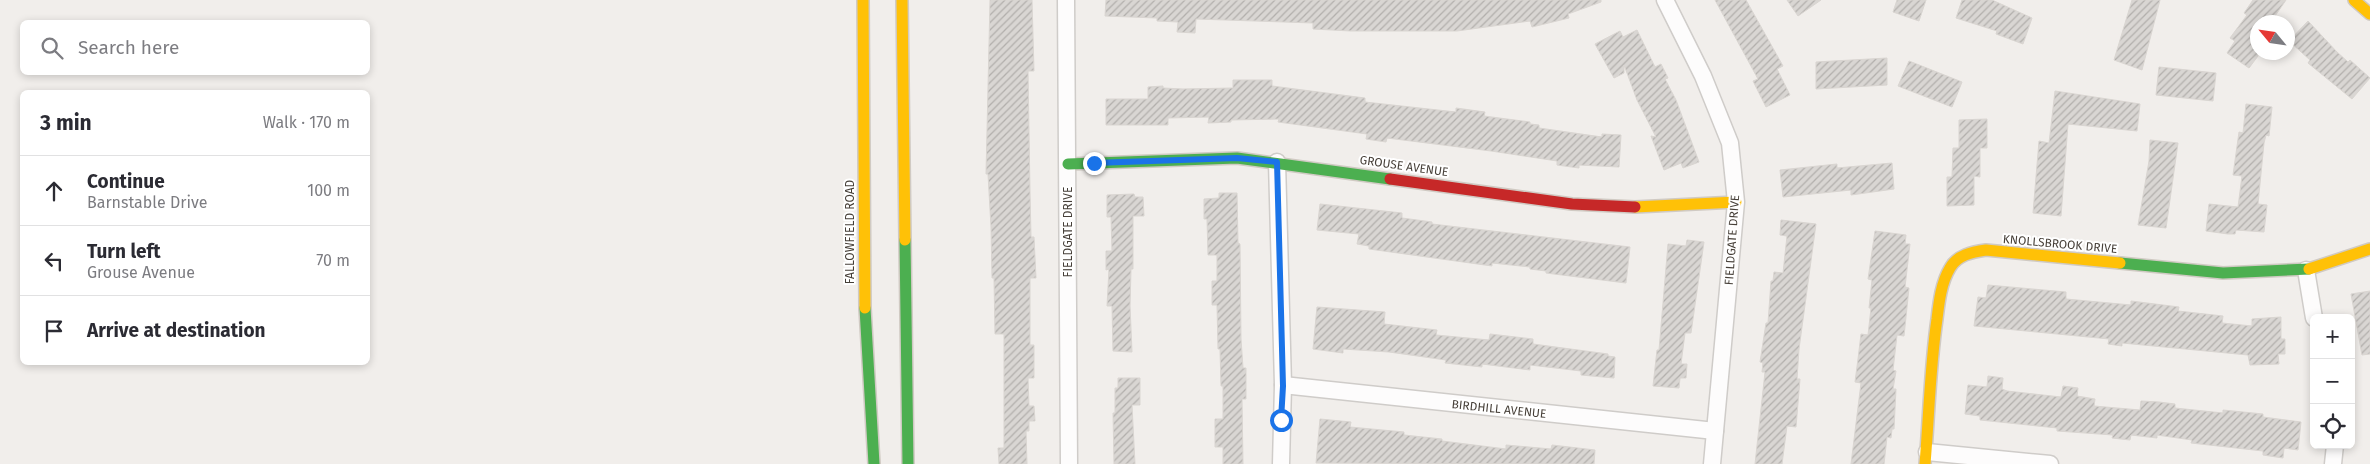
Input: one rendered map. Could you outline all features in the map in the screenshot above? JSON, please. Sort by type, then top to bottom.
[{"type":"street","name":"FALLOWFIELD ROAD","points":[[863,0],[865,331],[874,464]]},
{"type":"street","points":[[902,0],[908,464]]},
{"type":"street","name":"FIELDGATE DRIVE","points":[[1066,0],[1069,464]]},
{"type":"street","name":"FIELDGATE DRIVE","points":[[1665,0],[1703,76],[1730,143],[1736,202],[1712,464]]},
{"type":"street","points":[[2354,0],[2370,14]]},
{"type":"street","name":"GROUSE AVENUE","points":[[1068,164],[1237,158],[1572,204],[1628,207],[1736,202]]},
{"type":"street","points":[[1277,162],[1283,386],[1281,464]]},
{"type":"street","name":"KNOLLSBROOK DRIVE","points":[[1926,458],[1940,296],[1949,268],[1965,253],[1986,250],[2224,273],[2306,270],[2370,249]]},
{"type":"street","points":[[2306,270],[2313,314]]},
{"type":"street","name":"BIRDHILL AVENUE","points":[[1283,386],[1715,431]]},
{"type":"street","points":[[2333,464],[2335,449]]},
{"type":"street","points":[[1926,458],[2050,464]]},
{"type":"building","points":[[990,0],[1032,0],[1034,71],[1028,71],[1031,237],[1034,237],[1036,278],[1030,278],[1030,345],[1034,345],[1034,378],[1028,378],[1029,406],[1034,406],[1035,421],[1029,421],[1029,431],[1026,431],[1027,464],[999,464],[998,448],[1004,448],[1004,334],[995,334],[994,278],[992,278],[988,174],[986,174]]},
{"type":"building","points":[[1106,0],[1601,0],[1601,2],[1568,14],[1569,18],[1532,27],[1530,21],[1457,31],[1351,31],[1313,29],[1313,23],[1196,19],[1195,33],[1177,32],[1178,22],[1157,21],[1157,18],[1105,16]]},
{"type":"building","points":[[1715,0],[1746,0],[1783,66],[1777,69],[1790,95],[1766,107],[1753,81],[1758,79]]},
{"type":"building","points":[[1787,0],[1821,0],[1798,16]]},
{"type":"building","points":[[1897,0],[1926,0],[1919,21],[1893,12]]},
{"type":"building","points":[[1962,0],[1992,0],[2032,18],[2023,44],[1996,34],[1997,31],[1956,18]]},
{"type":"building","points":[[2132,0],[2160,0],[2142,70],[2114,60]]},
{"type":"building","points":[[2253,0],[2286,0],[2276,15],[2250,15],[2250,60],[2255,60],[2249,68],[2227,53],[2235,41],[2230,38],[2247,15],[2244,13]]},
{"type":"building","points":[[2308,21],[2337,52],[2348,62],[2350,60],[2370,78],[2352,99],[2308,63],[2310,60],[2295,46],[2295,35]]},
{"type":"building","points":[[1637,30],[1655,67],[1661,64],[1668,78],[1665,79],[1676,100],[1699,162],[1683,168],[1681,163],[1664,170],[1651,136],[1656,137],[1637,100],[1624,65],[1624,73],[1614,78],[1595,44],[1620,31],[1623,37]]},
{"type":"building","points":[[1887,58],[1887,85],[1816,89],[1816,62]]},
{"type":"building","points":[[1909,61],[1962,82],[1952,107],[1898,86]]},
{"type":"building","points":[[2159,67],[2216,73],[2213,101],[2156,95]]},
{"type":"building","points":[[1233,80],[1272,80],[1272,86],[1365,98],[1365,102],[1456,112],[1456,108],[1485,112],[1484,116],[1530,122],[1530,124],[1539,125],[1539,128],[1602,137],[1602,134],[1621,135],[1619,167],[1579,165],[1579,168],[1557,165],[1557,161],[1491,151],[1387,138],[1386,142],[1366,139],[1367,134],[1278,122],[1279,119],[1231,120],[1231,122],[1208,123],[1209,117],[1168,118],[1168,125],[1106,125],[1106,99],[1148,99],[1148,87],[1163,86],[1163,88],[1183,89],[1233,88]]},
{"type":"building","points":[[2055,91],[2140,104],[2137,131],[2068,124],[2061,216],[2033,213],[2039,141],[2049,143]]},
{"type":"building","points":[[2246,104],[2272,107],[2269,136],[2266,135],[2264,143],[2258,204],[2267,205],[2264,232],[2236,230],[2235,234],[2228,234],[2206,231],[2209,204],[2238,207],[2242,176],[2233,175],[2239,132],[2243,133]]},
{"type":"building","points":[[1987,119],[1987,148],[1980,148],[1980,177],[1974,176],[1974,205],[1947,206],[1947,177],[1952,177],[1953,148],[1959,148],[1959,120]]},
{"type":"building","points":[[2150,140],[2178,143],[2166,228],[2138,225],[2149,161]]},
{"type":"building","points":[[1892,163],[1894,189],[1851,195],[1851,190],[1783,197],[1780,170],[1837,164],[1837,168]]},
{"type":"building","points":[[1219,193],[1237,193],[1238,243],[1240,244],[1241,339],[1243,368],[1246,368],[1246,399],[1242,399],[1243,464],[1223,464],[1223,447],[1215,447],[1215,419],[1223,419],[1223,386],[1221,386],[1220,349],[1218,349],[1217,305],[1212,305],[1212,281],[1217,281],[1217,255],[1208,255],[1207,219],[1204,219],[1204,199],[1219,198]]},
{"type":"building","points":[[1134,194],[1135,197],[1143,197],[1144,216],[1133,216],[1133,269],[1131,269],[1130,306],[1132,352],[1113,351],[1112,306],[1107,306],[1109,269],[1106,270],[1106,251],[1112,251],[1111,217],[1107,217],[1107,195]]},
{"type":"building","points":[[1320,204],[1402,213],[1402,218],[1432,222],[1432,224],[1630,247],[1626,283],[1546,273],[1546,271],[1530,269],[1530,267],[1492,263],[1492,266],[1369,249],[1369,246],[1357,244],[1359,234],[1317,230]]},
{"type":"building","points":[[1781,220],[1816,224],[1799,349],[1797,379],[1800,379],[1796,427],[1787,426],[1782,464],[1755,464],[1765,372],[1762,372],[1763,363],[1760,362],[1766,323],[1768,323],[1771,281],[1773,281],[1774,272],[1783,273],[1787,236],[1780,235]]},
{"type":"building","points":[[1875,231],[1906,235],[1905,244],[1910,244],[1905,287],[1909,288],[1904,336],[1897,335],[1893,370],[1896,371],[1893,389],[1896,389],[1894,429],[1892,429],[1891,438],[1887,437],[1884,464],[1851,464],[1861,383],[1855,382],[1861,334],[1868,335],[1872,280],[1868,279]]},
{"type":"building","points":[[1687,240],[1704,242],[1691,333],[1685,333],[1681,364],[1687,364],[1686,378],[1680,378],[1679,388],[1653,386],[1657,350],[1659,350],[1668,244],[1686,246]]},
{"type":"building","points":[[1988,285],[2066,292],[2066,299],[2131,305],[2131,301],[2179,307],[2178,311],[2223,316],[2222,323],[2252,326],[2252,319],[2281,317],[2281,339],[2285,339],[2285,354],[2278,354],[2279,364],[2250,365],[2248,355],[2122,343],[2122,346],[2108,344],[2109,339],[1974,326],[1978,297],[1986,298]]},
{"type":"building","points":[[2370,291],[2370,354],[2362,355],[2351,294]]},
{"type":"building","points":[[1317,307],[1385,312],[1384,324],[1437,330],[1436,335],[1489,340],[1490,334],[1533,339],[1533,344],[1608,354],[1608,356],[1615,357],[1614,378],[1581,375],[1581,371],[1530,365],[1530,370],[1482,364],[1482,367],[1445,363],[1446,360],[1389,352],[1343,349],[1343,353],[1313,349]]},
{"type":"building","points":[[1988,376],[2003,378],[2002,389],[2007,391],[2061,397],[2063,386],[2078,388],[2077,396],[2095,399],[2094,406],[2140,410],[2141,401],[2159,402],[2175,404],[2175,408],[2223,413],[2223,410],[2263,414],[2263,417],[2301,422],[2298,450],[2284,448],[2283,458],[2263,455],[2263,451],[2191,443],[2192,440],[2157,435],[2157,438],[2131,435],[2130,440],[2112,438],[2113,435],[2057,431],[2057,428],[1980,420],[1980,416],[1965,414],[1968,385],[1987,387]]},
{"type":"building","points":[[1118,378],[1140,378],[1140,405],[1132,405],[1135,464],[1114,464],[1113,413],[1115,413],[1115,388],[1118,388]]},
{"type":"building","points":[[1320,419],[1351,422],[1350,427],[1404,432],[1404,435],[1506,449],[1506,445],[1551,449],[1552,445],[1595,450],[1594,464],[1316,463]]},
{"type":"traffic: fast","points":[[1068,164],[1237,158],[1390,179]]},
{"type":"traffic: fast","points":[[905,240],[908,464]]},
{"type":"traffic: fast","points":[[2120,263],[2223,273],[2309,269]]},
{"type":"traffic: fast","points":[[865,308],[874,464]]},
{"type":"traffic: slow","points":[[863,0],[865,308]]},
{"type":"traffic: slow","points":[[902,0],[905,240]]},
{"type":"traffic: slow","points":[[2354,0],[2370,14]]},
{"type":"traffic: slow","points":[[1635,207],[1736,202]]},
{"type":"traffic: slow","points":[[2309,269],[2370,249]]},
{"type":"traffic: slow","points":[[1925,464],[1933,355],[1939,306],[1944,280],[1953,264],[1965,255],[1986,250],[2120,263]]},
{"type":"traffic: jam","points":[[1390,179],[1572,204],[1635,207]]},
{"type":"route","points":[[1094,163],[1237,158],[1277,162],[1283,386],[1281,420]]}]
